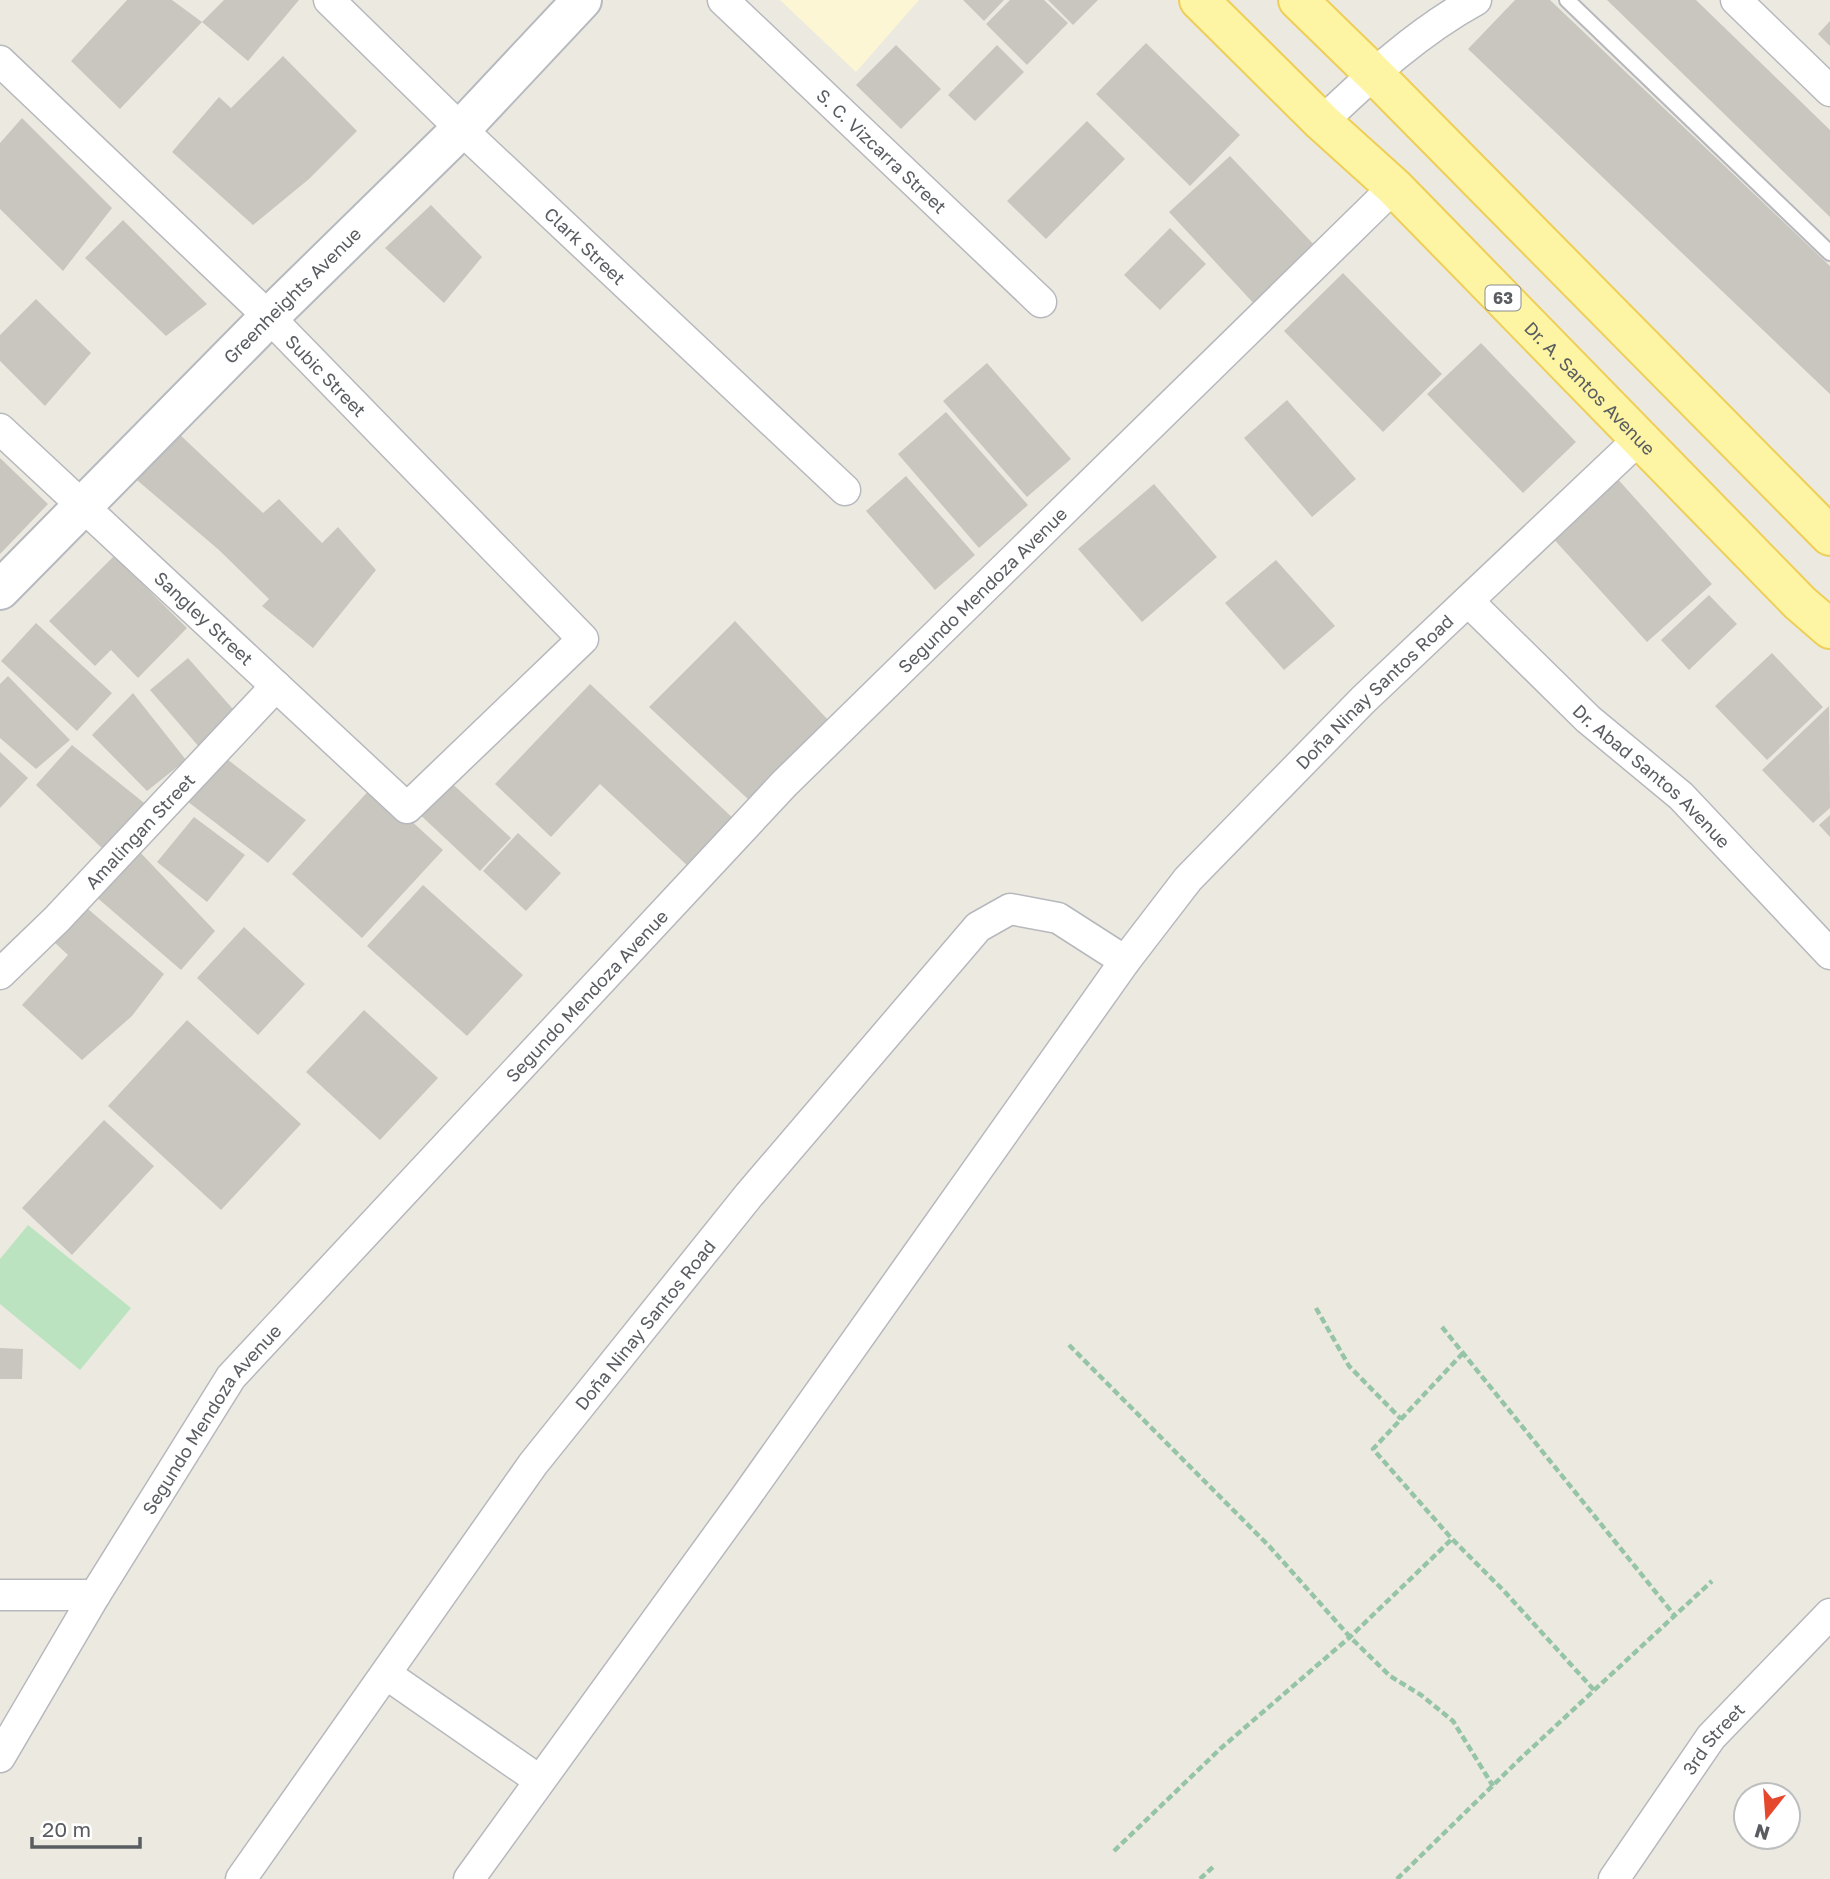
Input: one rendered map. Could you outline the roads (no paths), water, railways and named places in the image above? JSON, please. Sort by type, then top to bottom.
[{"type":"main road","name":"Dr. A. Santos Avenue","points":[[1199,0],[1322,122],[1394,187],[1800,603],[1830,629]]},
{"type":"main road","points":[[1298,0],[1830,536]]},
{"type":"street","name":"Clark Street","points":[[329,0],[461,129],[845,490]]},
{"type":"street","name":"Greenheights Avenue","points":[[0,590],[269,317],[461,129],[582,0]]},
{"type":"street","name":"S. C. Vizcarra Street","points":[[723,0],[1041,302]]},
{"type":"street","points":[[1322,122],[1374,74],[1445,18],[1476,0]]},
{"type":"street","points":[[1736,0],[1830,91]]},
{"type":"street","name":"Subic Street","points":[[0,61],[269,317],[583,639],[407,808]]},
{"type":"street","name":"Segundo Mendoza Avenue","points":[[0,1757],[95,1595],[231,1377],[784,783],[1394,187]]},
{"type":"street","name":"Sangley Street","points":[[0,429],[407,808]]},
{"type":"street","name":"Doña Ninay Santos Road","points":[[469,1879],[752,1487],[1125,961],[1188,879],[1363,700],[1640,438]]},
{"type":"street","name":"Dr. Abad Santos Avenue","points":[[1468,601],[1588,719],[1681,796],[1830,954]]},
{"type":"street","name":"Amalingan Street","points":[[0,974],[57,919],[276,686]]},
{"type":"street","name":"Doña Ninay Santos Road","points":[[241,1879],[541,1453],[749,1195],[978,928],[1010,909],[1058,918],[1125,961]]},
{"type":"street","points":[[0,1595],[95,1595]]},
{"type":"street","name":"3rd Street","points":[[1614,1879],[1711,1737],[1830,1614]]},
{"type":"street","points":[[386,1674],[539,1780]]},
{"type":"lane","points":[[1567,0],[1830,253]]}]
